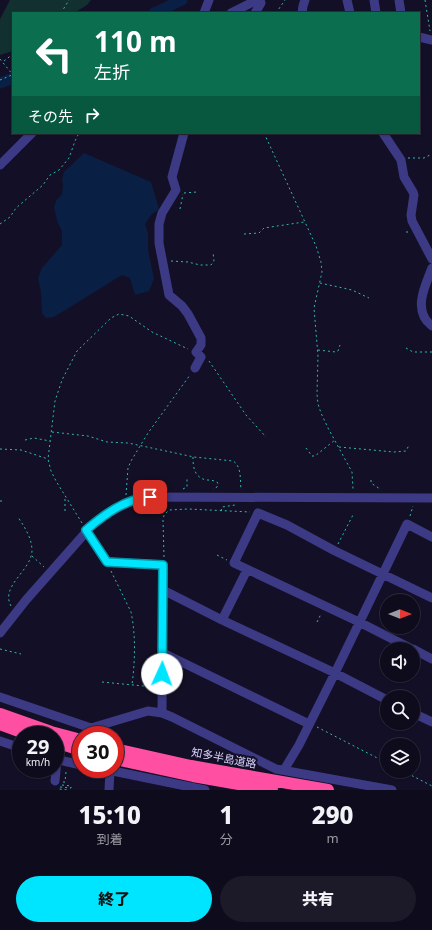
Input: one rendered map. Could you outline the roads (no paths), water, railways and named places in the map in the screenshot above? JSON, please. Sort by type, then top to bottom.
[{"type":"highway","points":[[0,714],[51,732],[72,738]]},
{"type":"highway","points":[[0,724],[12,728]]},
{"type":"highway","name":"知多半島道路","points":[[124,751],[191,766],[328,790]]},
{"type":"highway","name":"知多半島道路","points":[[124,761],[193,776],[272,790]]},
{"type":"street","points":[[204,12],[209,0]]},
{"type":"street","points":[[233,12],[259,0],[261,3],[256,12]]},
{"type":"street","points":[[302,12],[302,6],[305,0]]},
{"type":"street","points":[[347,0],[350,12]]},
{"type":"street","points":[[374,0],[376,12]]},
{"type":"street","points":[[399,0],[401,12]]},
{"type":"street","points":[[420,37],[431,40]]},
{"type":"street","points":[[0,165],[31,134]]},
{"type":"street","points":[[184,134],[172,177],[180,191],[162,213],[159,224],[159,243],[168,295],[182,306],[201,338],[201,345],[195,368]]},
{"type":"street","points":[[384,134],[401,160],[404,176],[414,195],[412,221],[432,259]]},
{"type":"street","points":[[432,268],[421,298],[423,314],[432,326]]},
{"type":"street","points":[[0,632],[86,530],[100,518],[125,502],[150,497],[432,498]]},
{"type":"street","points":[[399,642],[234,563],[258,513],[287,525],[335,551],[432,598]]},
{"type":"street","points":[[284,770],[299,745],[335,673],[407,524],[432,537]]},
{"type":"street","points":[[86,530],[107,562],[163,565],[162,713]]},
{"type":"street","points":[[222,620],[247,570]]},
{"type":"street","points":[[163,590],[380,696]]},
{"type":"street","points":[[163,653],[309,724]]},
{"type":"street","points":[[420,653],[432,659]]},
{"type":"street","points":[[0,697],[74,726]]},
{"type":"street","points":[[98,726],[148,711],[162,713],[276,769],[392,790]]},
{"type":"street","points":[[420,716],[432,722]]},
{"type":"street","points":[[0,740],[12,745]]},
{"type":"street","points":[[124,775],[167,786],[203,790]]},
{"type":"street","points":[[107,778],[109,790]]},
{"type":"water","points":[[84,153],[151,182],[159,209],[151,215],[145,224],[148,233],[148,250],[154,279],[149,291],[135,295],[130,278],[122,275],[54,317],[46,318],[42,313],[41,292],[38,278],[42,268],[62,245],[62,231],[57,221],[54,207],[56,201],[62,194],[62,179],[64,172]]},
{"type":"waterway","points":[[156,12],[182,0]]},
{"type":"waterway","points":[[0,83],[12,78]]}]
